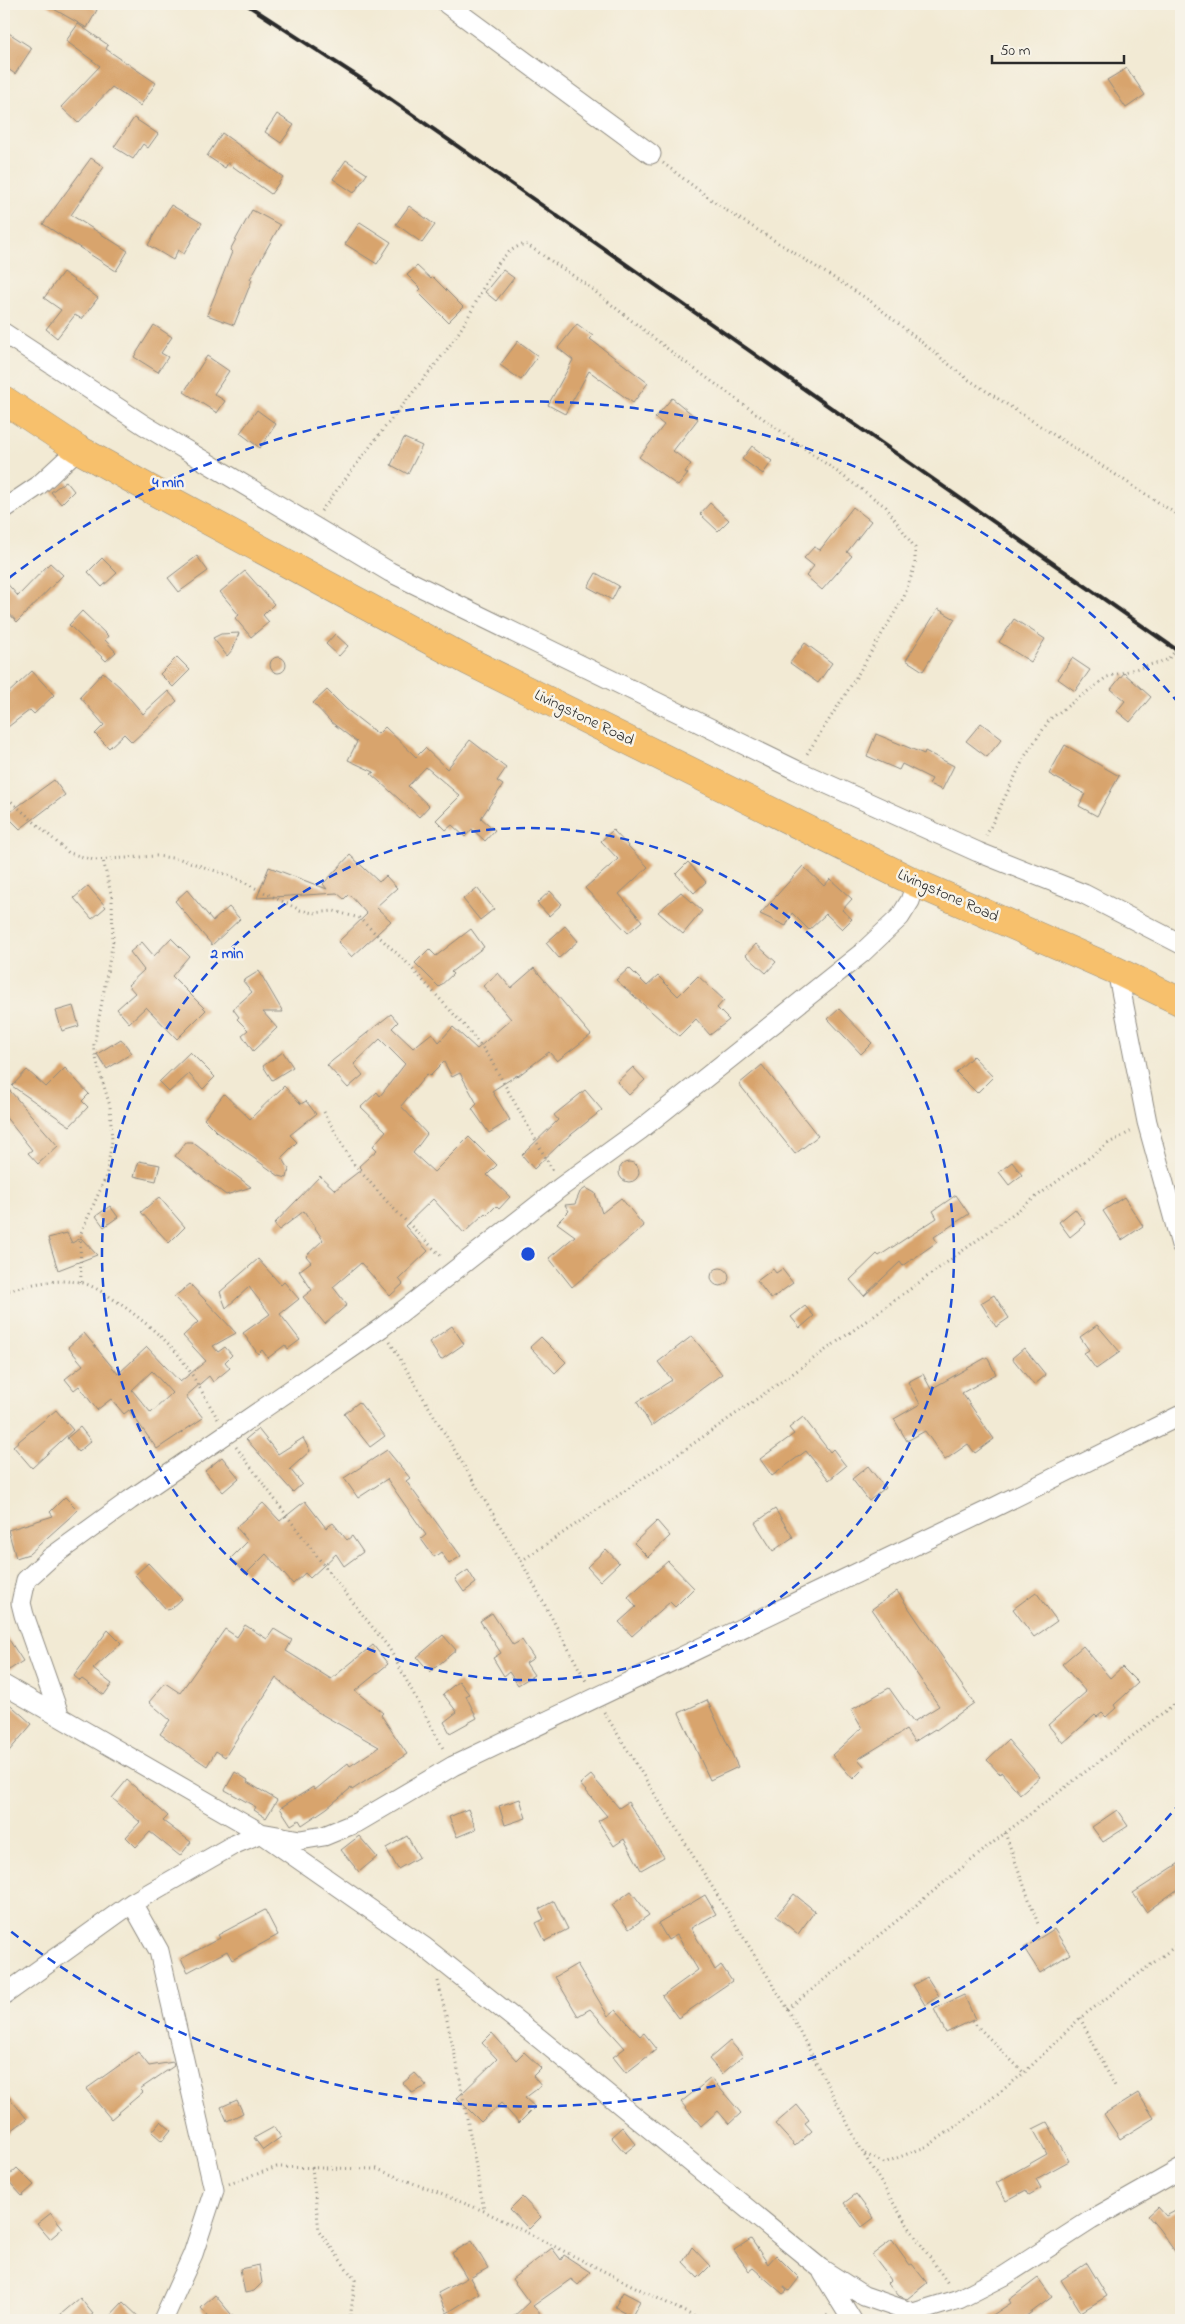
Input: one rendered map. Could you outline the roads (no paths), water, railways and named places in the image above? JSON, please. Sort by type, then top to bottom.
[{"type":"highway","name":"Livingstone Road","points":[[4,400],[78,449],[156,494],[468,661],[916,883],[1117,971],[1181,1002]]},
{"type":"street","points":[[448,4],[651,154]]},
{"type":"street","points":[[4,333],[144,425],[390,572],[796,770],[978,852],[1084,894],[1181,944]]},
{"type":"street","points":[[4,509],[38,486],[78,449]]},
{"type":"street","points":[[60,1716],[24,1616],[21,1603],[26,1580],[50,1558],[122,1506],[381,1328],[454,1269],[640,1130],[862,952],[900,918],[910,901],[916,883]]},
{"type":"street","points":[[1117,971],[1147,1122],[1181,1245]]},
{"type":"street","points":[[4,1995],[132,1903],[235,1844],[261,1833],[300,1840],[324,1836],[358,1822],[453,1766],[994,1508],[1181,1415]]},
{"type":"street","points":[[4,1686],[60,1716],[261,1833],[430,1952],[540,2039],[820,2268],[864,2296],[912,2317],[959,2300],[1004,2276],[1092,2220],[1181,2169]]},
{"type":"street","points":[[132,1903],[159,1951],[214,2190],[193,2254],[163,2320]]},
{"type":"street","points":[[820,2268],[852,2320]]},
{"type":"railway","points":[[246,4],[363,80],[1181,653]]}]
